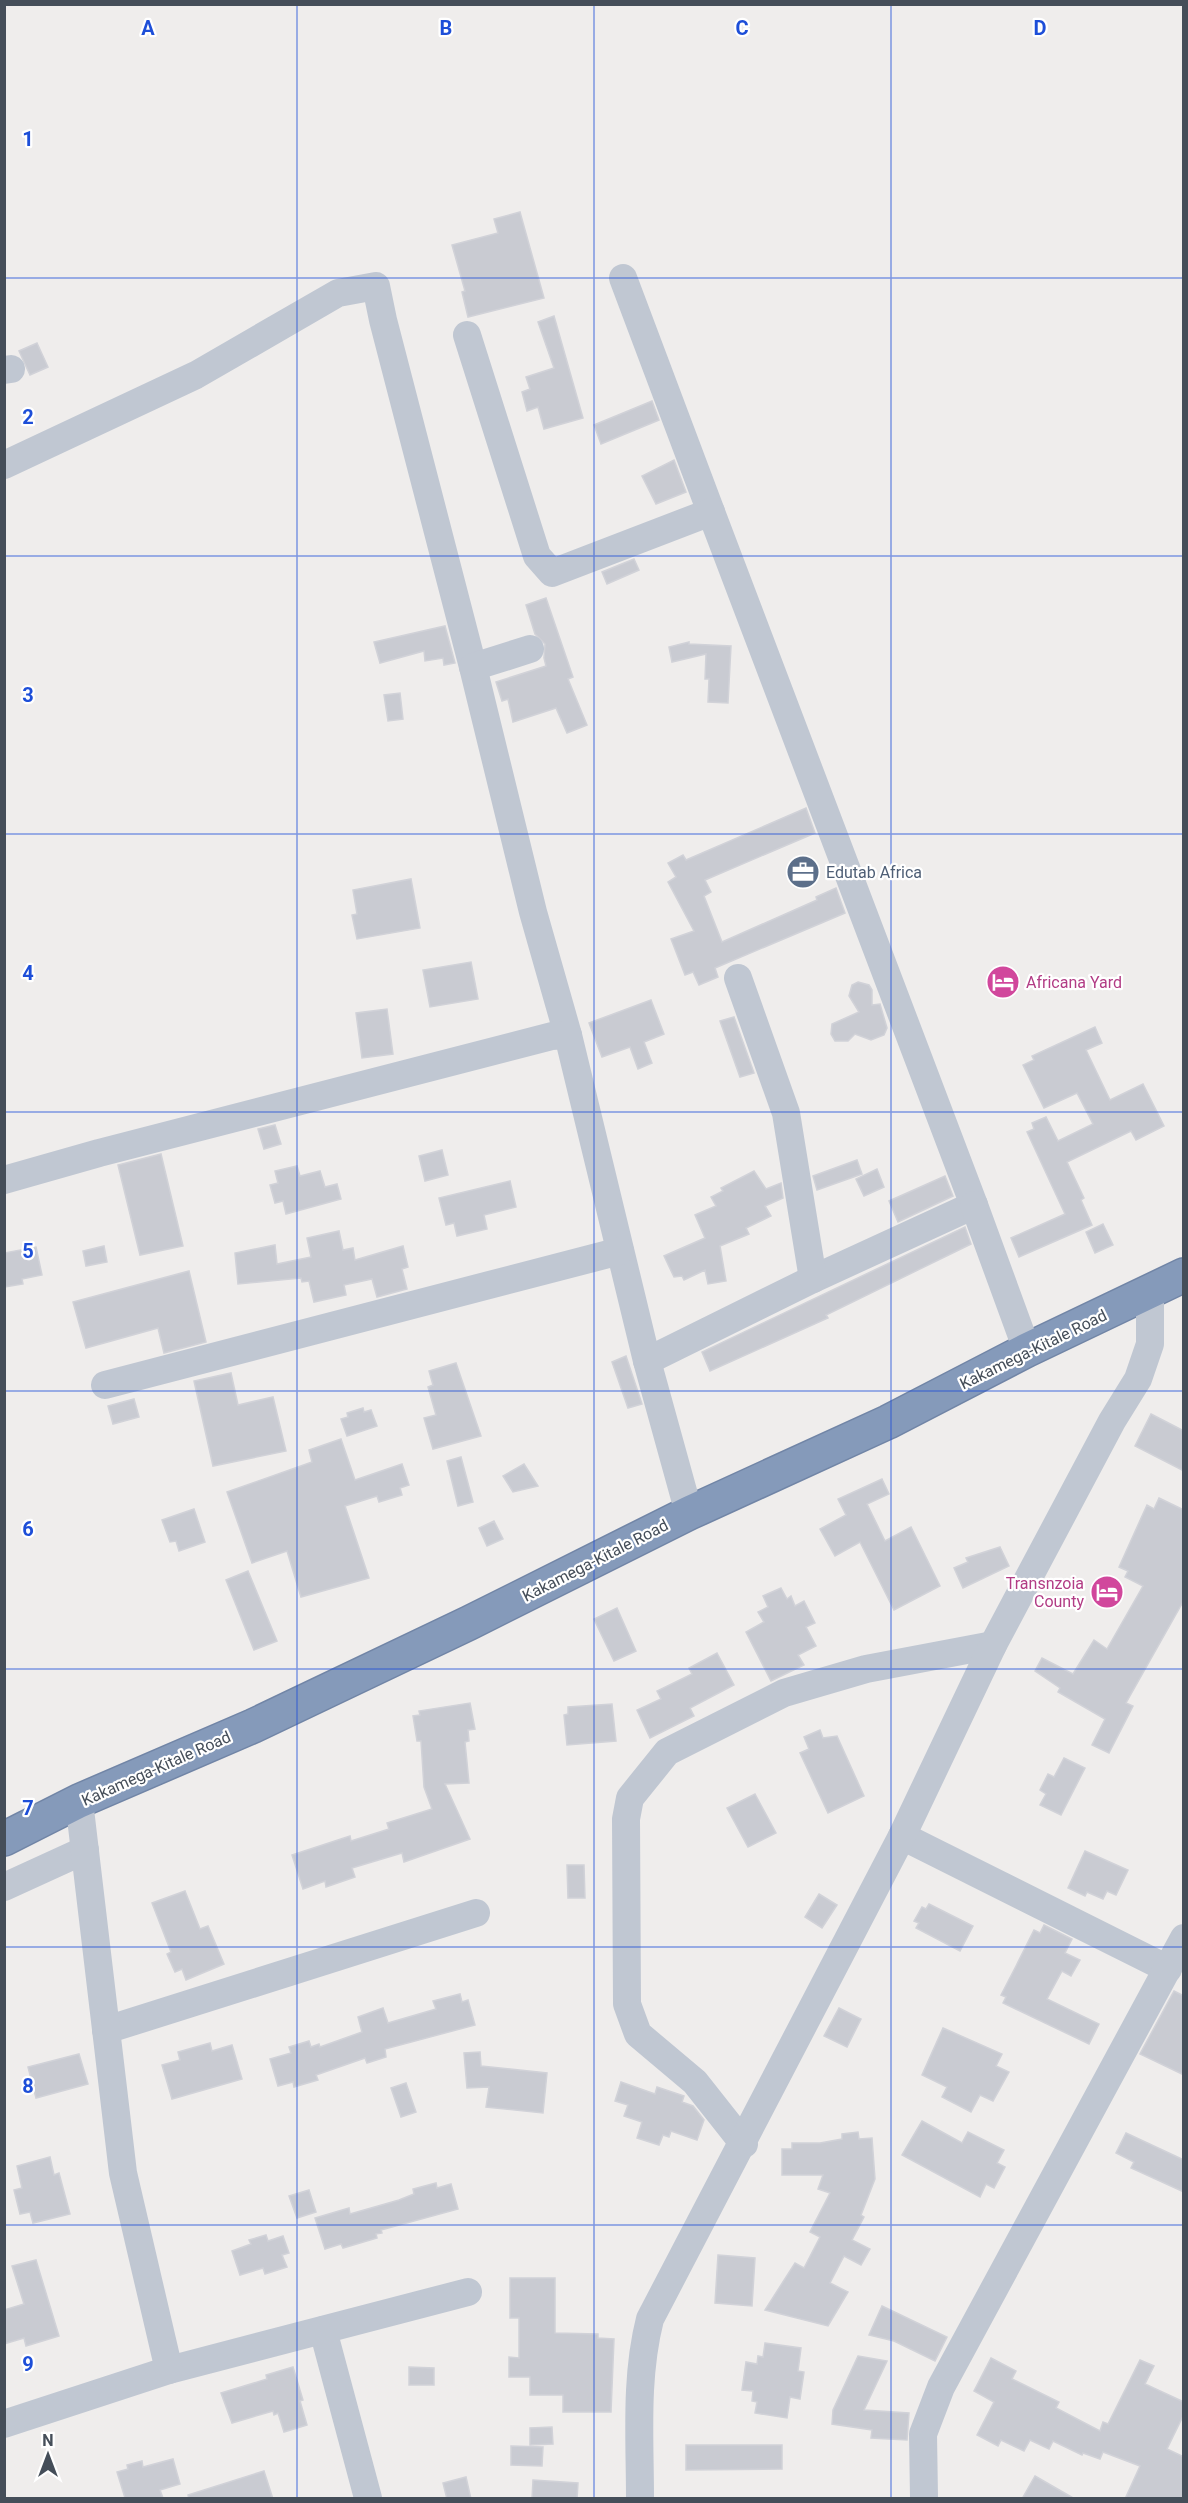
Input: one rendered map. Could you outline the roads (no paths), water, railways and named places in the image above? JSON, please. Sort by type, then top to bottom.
[{"type":"highway","name":"Kakamega-Kitale Road","points":[[4,1839],[79,1801],[253,1726],[469,1623],[689,1513],[888,1422],[1027,1350],[1184,1275]]},
{"type":"street","points":[[623,278],[831,823],[1027,1350]]},
{"type":"street","points":[[4,465],[196,375],[338,293],[376,285],[534,912],[568,1035],[647,1361],[689,1513]]},
{"type":"street","points":[[467,335],[537,556],[552,573],[711,512]]},
{"type":"street","points":[[473,667],[530,649]]},
{"type":"street","points":[[738,978],[786,1113],[813,1279]]},
{"type":"street","points":[[4,1180],[144,1141],[552,1036],[568,1035]]},
{"type":"street","points":[[647,1361],[813,1279],[974,1205]]},
{"type":"street","points":[[105,1385],[620,1251]]},
{"type":"street","points":[[640,2499],[640,2380],[643,2348],[650,2319],[744,2144],[902,1836],[993,1645],[1112,1421],[1138,1378],[1150,1344],[1150,1292]]},
{"type":"street","points":[[744,2144],[695,2082],[638,2034],[627,2004],[626,1819],[630,1798],[668,1752],[784,1693],[866,1669],[993,1645]]},
{"type":"street","points":[[79,1801],[123,2174],[169,2370]]},
{"type":"street","points":[[902,1836],[1168,1969]]},
{"type":"street","points":[[4,1887],[85,1850]]},
{"type":"street","points":[[106,2030],[476,1913]]},
{"type":"street","points":[[924,2499],[922,2434],[941,2387],[1184,1938]]},
{"type":"street","points":[[4,2424],[169,2370],[468,2292]]},
{"type":"street","points":[[323,2330],[368,2499]]},
{"type":"place","name":"Edutab Africa","points":[[803,872]]},
{"type":"place","name":"Africana Yard","points":[[1003,982]]},
{"type":"place","name":"Transnzoia County","points":[[1107,1592]]}]
